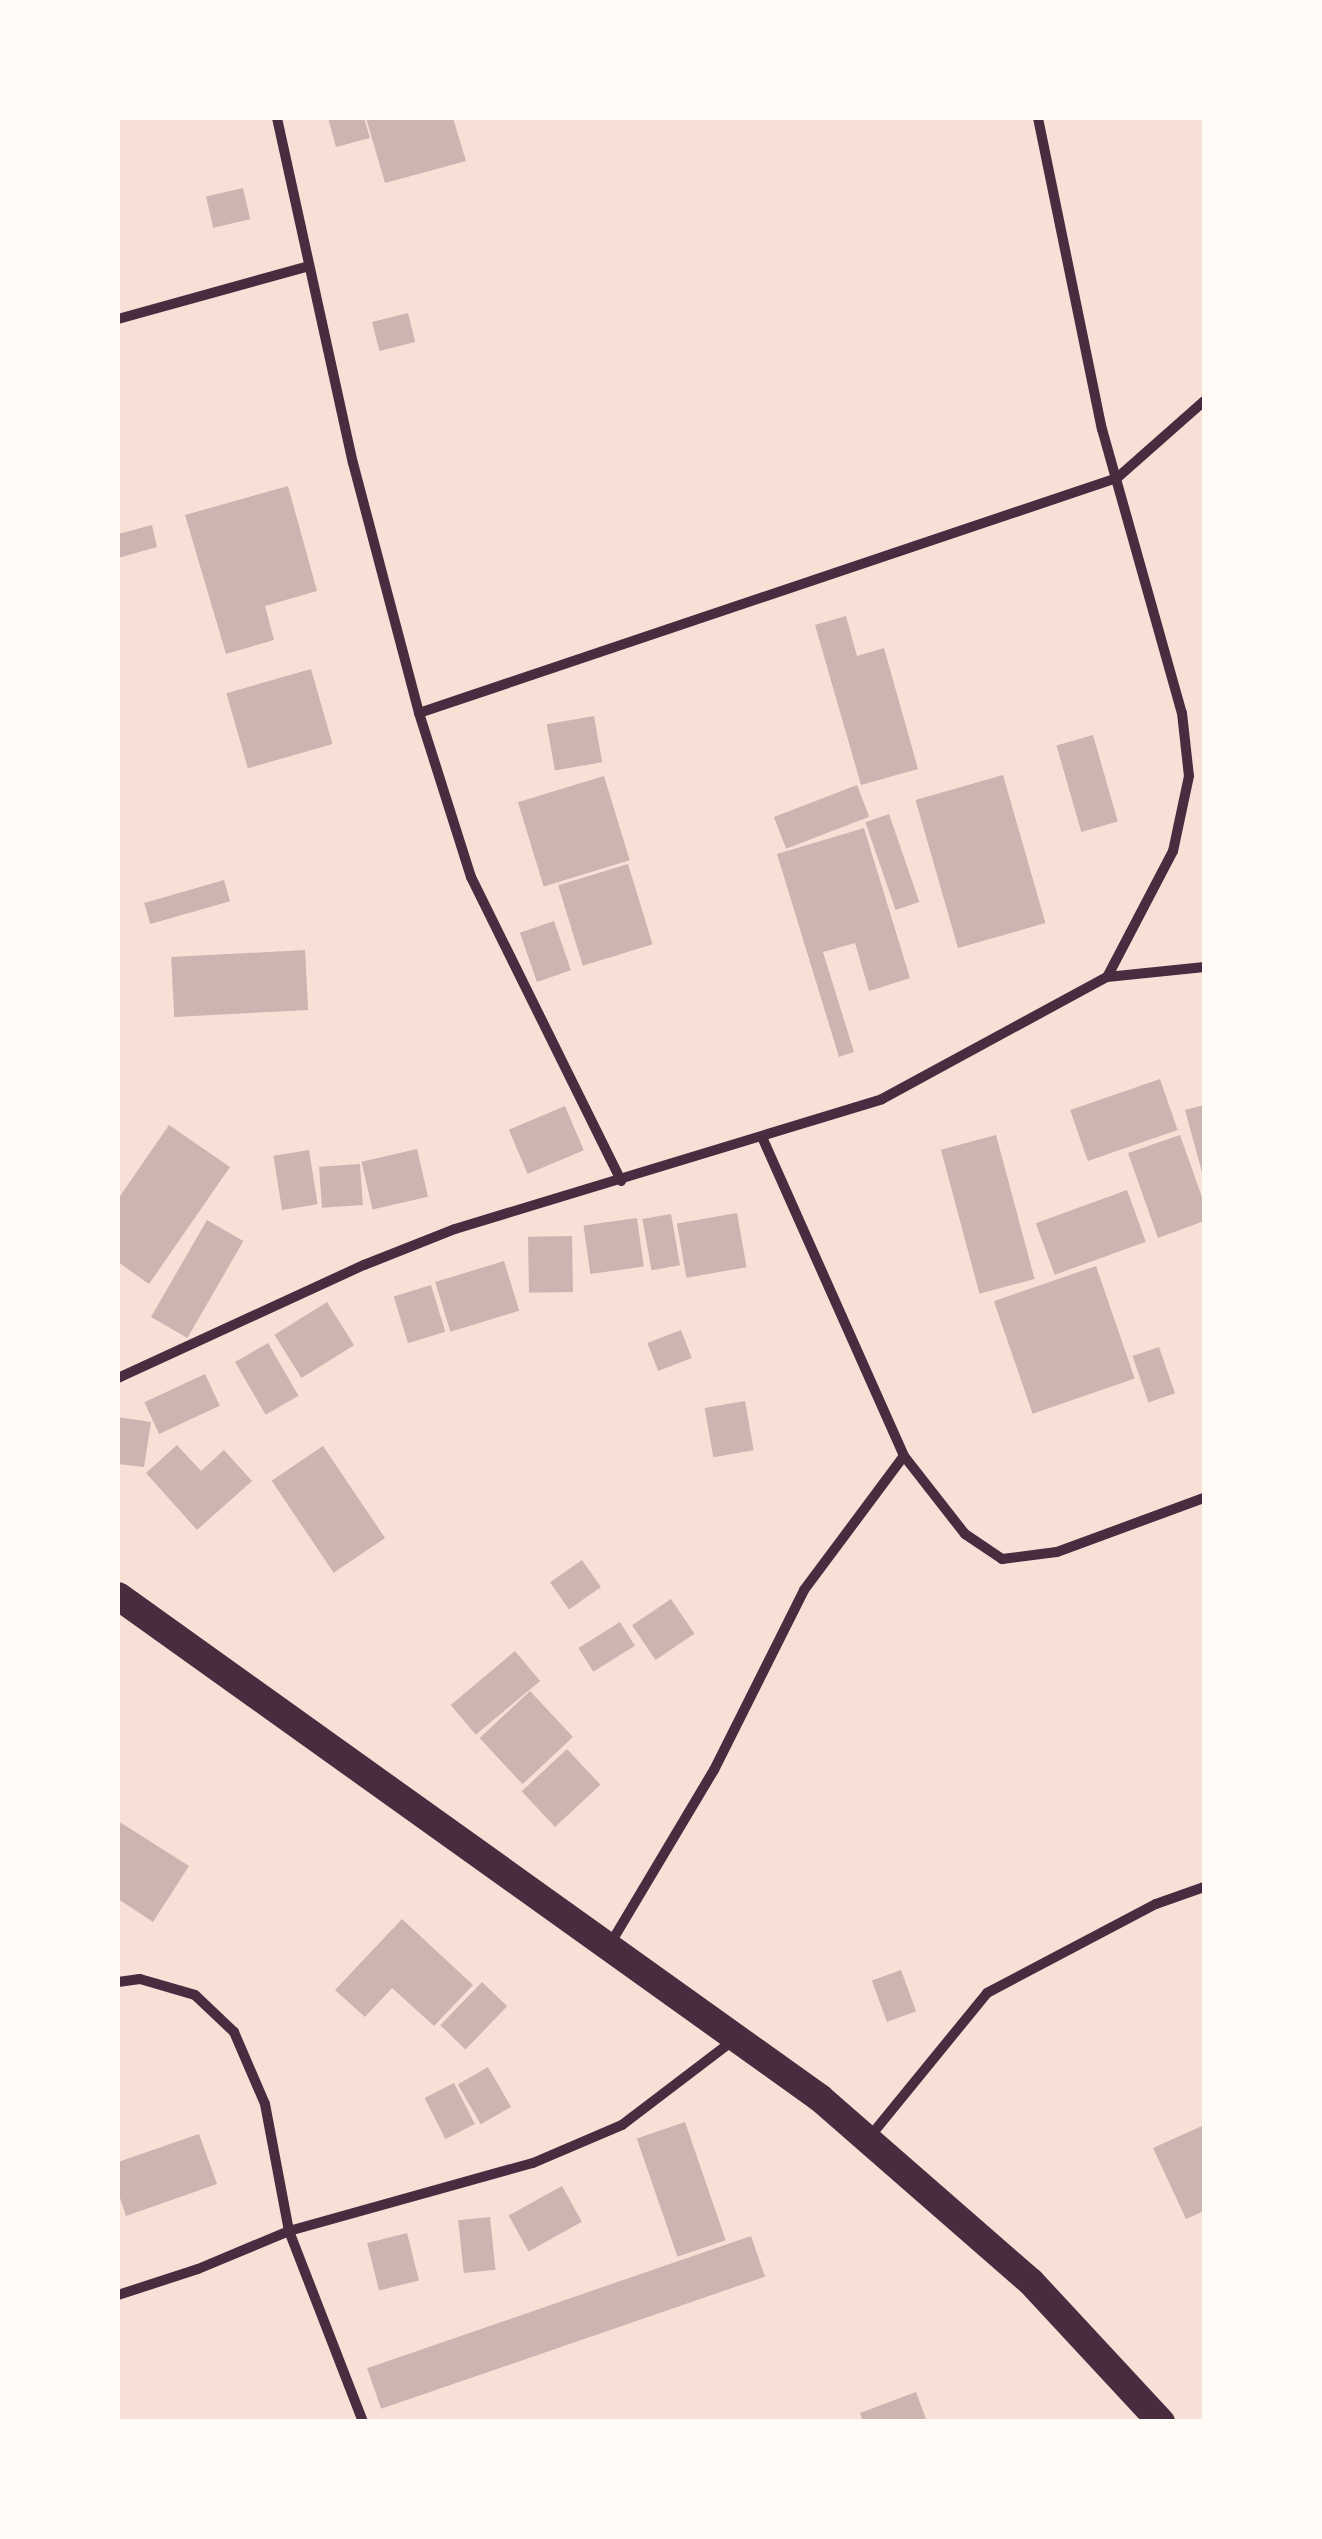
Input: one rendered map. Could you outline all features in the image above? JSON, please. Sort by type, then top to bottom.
[{"type":"highway","points":[[118,1596],[820,2098],[1030,2282],[1161,2422]]},
{"type":"street","points":[[277,118],[353,463],[419,713],[470,876],[622,1181]]},
{"type":"street","points":[[1038,118],[1102,429],[1182,713],[1189,776],[1173,851],[1106,977]]},
{"type":"street","points":[[118,319],[309,266]]},
{"type":"street","points":[[419,713],[1117,478],[1204,401]]},
{"type":"street","points":[[118,1378],[364,1265],[454,1229],[882,1099],[1106,977],[1204,967]]},
{"type":"street","points":[[762,1137],[904,1456],[965,1534],[1002,1558],[1057,1552],[1204,1498]]},
{"type":"street","points":[[608,1947],[714,1770],[804,1590],[904,1456]]},
{"type":"street","points":[[868,2140],[987,1994],[1156,1904],[1204,1888]]},
{"type":"street","points":[[118,1982],[140,1979],[195,1996],[234,2032],[265,2104],[290,2231],[363,2422]]},
{"type":"street","points":[[118,2295],[198,2269],[290,2231],[533,2163],[622,2125],[736,2039]]},
{"type":"building","points":[[328,118],[364,118],[370,138],[336,147]]},
{"type":"building","points":[[366,118],[453,118],[466,161],[385,183]]},
{"type":"building","points":[[243,188],[250,219],[213,228],[206,197]]},
{"type":"building","points":[[408,313],[415,342],[379,351],[372,322]]},
{"type":"building","points":[[288,486],[317,591],[265,606],[274,640],[226,654],[185,515]]},
{"type":"building","points":[[152,525],[157,547],[118,558],[118,534]]},
{"type":"building","points":[[846,616],[857,656],[884,648],[918,769],[861,785],[815,625]]},
{"type":"building","points":[[311,669],[332,744],[248,768],[226,693]]},
{"type":"building","points":[[594,716],[602,762],[555,771],[547,724]]},
{"type":"building","points":[[1093,735],[1118,822],[1081,832],[1056,745]]},
{"type":"building","points":[[1003,775],[1045,923],[958,948],[916,800]]},
{"type":"building","points":[[604,776],[630,860],[544,886],[518,802]]},
{"type":"building","points":[[857,785],[869,817],[786,849],[774,817]]},
{"type":"building","points":[[889,814],[919,902],[896,910],[865,822]]},
{"type":"building","points":[[864,828],[910,978],[869,991],[855,943],[823,952],[854,1052],[839,1057],[777,854]]},
{"type":"building","points":[[628,864],[653,944],[583,966],[558,885]]},
{"type":"building","points":[[224,880],[230,901],[150,924],[144,903]]},
{"type":"building","points":[[554,921],[571,970],[537,982],[520,933]]},
{"type":"building","points":[[305,950],[308,1010],[174,1017],[171,957]]},
{"type":"building","points":[[1160,1079],[1178,1130],[1088,1161],[1070,1110]]},
{"type":"building","points":[[1204,1105],[1204,1176],[1203,1176],[1185,1110]]},
{"type":"building","points":[[565,1106],[584,1150],[528,1174],[509,1130]]},
{"type":"building","points":[[169,1125],[230,1167],[149,1284],[118,1262],[118,1199]]},
{"type":"building","points":[[996,1135],[1035,1279],[980,1294],[941,1150]]},
{"type":"building","points":[[1180,1135],[1204,1203],[1204,1221],[1158,1238],[1128,1153]]},
{"type":"building","points":[[417,1149],[428,1197],[372,1210],[361,1162]]},
{"type":"building","points":[[309,1150],[318,1204],[282,1210],[273,1156]]},
{"type":"building","points":[[360,1164],[363,1205],[322,1208],[319,1167]]},
{"type":"building","points":[[1127,1190],[1146,1242],[1055,1275],[1036,1223]]},
{"type":"building","points":[[737,1213],[747,1267],[686,1278],[677,1224]]},
{"type":"building","points":[[671,1214],[680,1265],[651,1270],[642,1219]]},
{"type":"building","points":[[637,1218],[644,1267],[590,1274],[584,1226]]},
{"type":"building","points":[[207,1220],[243,1241],[187,1338],[151,1317]]},
{"type":"building","points":[[572,1236],[573,1292],[529,1293],[528,1237]]},
{"type":"building","points":[[504,1261],[519,1311],[450,1332],[435,1282]]},
{"type":"building","points":[[1096,1266],[1135,1379],[1033,1414],[994,1301]]},
{"type":"building","points":[[431,1285],[445,1332],[408,1343],[394,1296]]},
{"type":"building","points":[[327,1302],[354,1345],[301,1378],[274,1335]]},
{"type":"building","points":[[681,1330],[692,1358],[658,1371],[647,1343]]},
{"type":"building","points":[[268,1343],[298,1396],[266,1415],[235,1362]]},
{"type":"building","points":[[1159,1347],[1175,1393],[1148,1402],[1133,1356]]},
{"type":"building","points":[[205,1374],[220,1406],[159,1434],[144,1402]]},
{"type":"building","points":[[745,1401],[754,1450],[713,1457],[705,1408]]},
{"type":"building","points":[[118,1417],[151,1422],[144,1467],[118,1464]]},
{"type":"building","points":[[177,1445],[201,1471],[224,1450],[252,1481],[197,1530],[146,1473]]},
{"type":"building","points":[[323,1446],[385,1538],[334,1573],[272,1481]]},
{"type":"building","points":[[582,1560],[601,1587],[569,1609],[550,1582]]},
{"type":"building","points":[[671,1599],[694,1634],[656,1660],[632,1625]]},
{"type":"building","points":[[620,1622],[635,1646],[593,1672],[578,1648]]},
{"type":"building","points":[[515,1651],[540,1681],[476,1735],[451,1705]]},
{"type":"building","points":[[530,1691],[573,1737],[523,1784],[480,1738]]},
{"type":"building","points":[[567,1749],[600,1785],[555,1827],[522,1791]]},
{"type":"building","points":[[118,1821],[189,1866],[153,1922],[118,1899]]},
{"type":"building","points":[[402,1919],[473,1985],[434,2026],[392,1988],[365,2017],[335,1990]]},
{"type":"building","points":[[901,1970],[916,2011],[887,2022],[872,1981]]},
{"type":"building","points":[[482,1982],[507,2006],[465,2049],[440,2025]]},
{"type":"building","points":[[488,2067],[511,2107],[481,2124],[458,2084]]},
{"type":"building","points":[[454,2083],[475,2124],[445,2139],[425,2098]]},
{"type":"building","points":[[685,2122],[726,2240],[677,2257],[637,2139]]},
{"type":"building","points":[[1204,2125],[1204,2211],[1186,2219],[1153,2148]]},
{"type":"building","points":[[199,2134],[217,2184],[126,2216],[118,2192],[118,2162]]},
{"type":"building","points":[[562,2186],[582,2222],[529,2251],[509,2216]]},
{"type":"building","points":[[490,2217],[496,2270],[464,2273],[458,2220]]},
{"type":"building","points":[[407,2233],[419,2281],[379,2290],[367,2243]]},
{"type":"building","points":[[751,2236],[765,2277],[381,2409],[367,2368]]},
{"type":"building","points":[[916,2392],[927,2422],[863,2422],[860,2413]]}]
